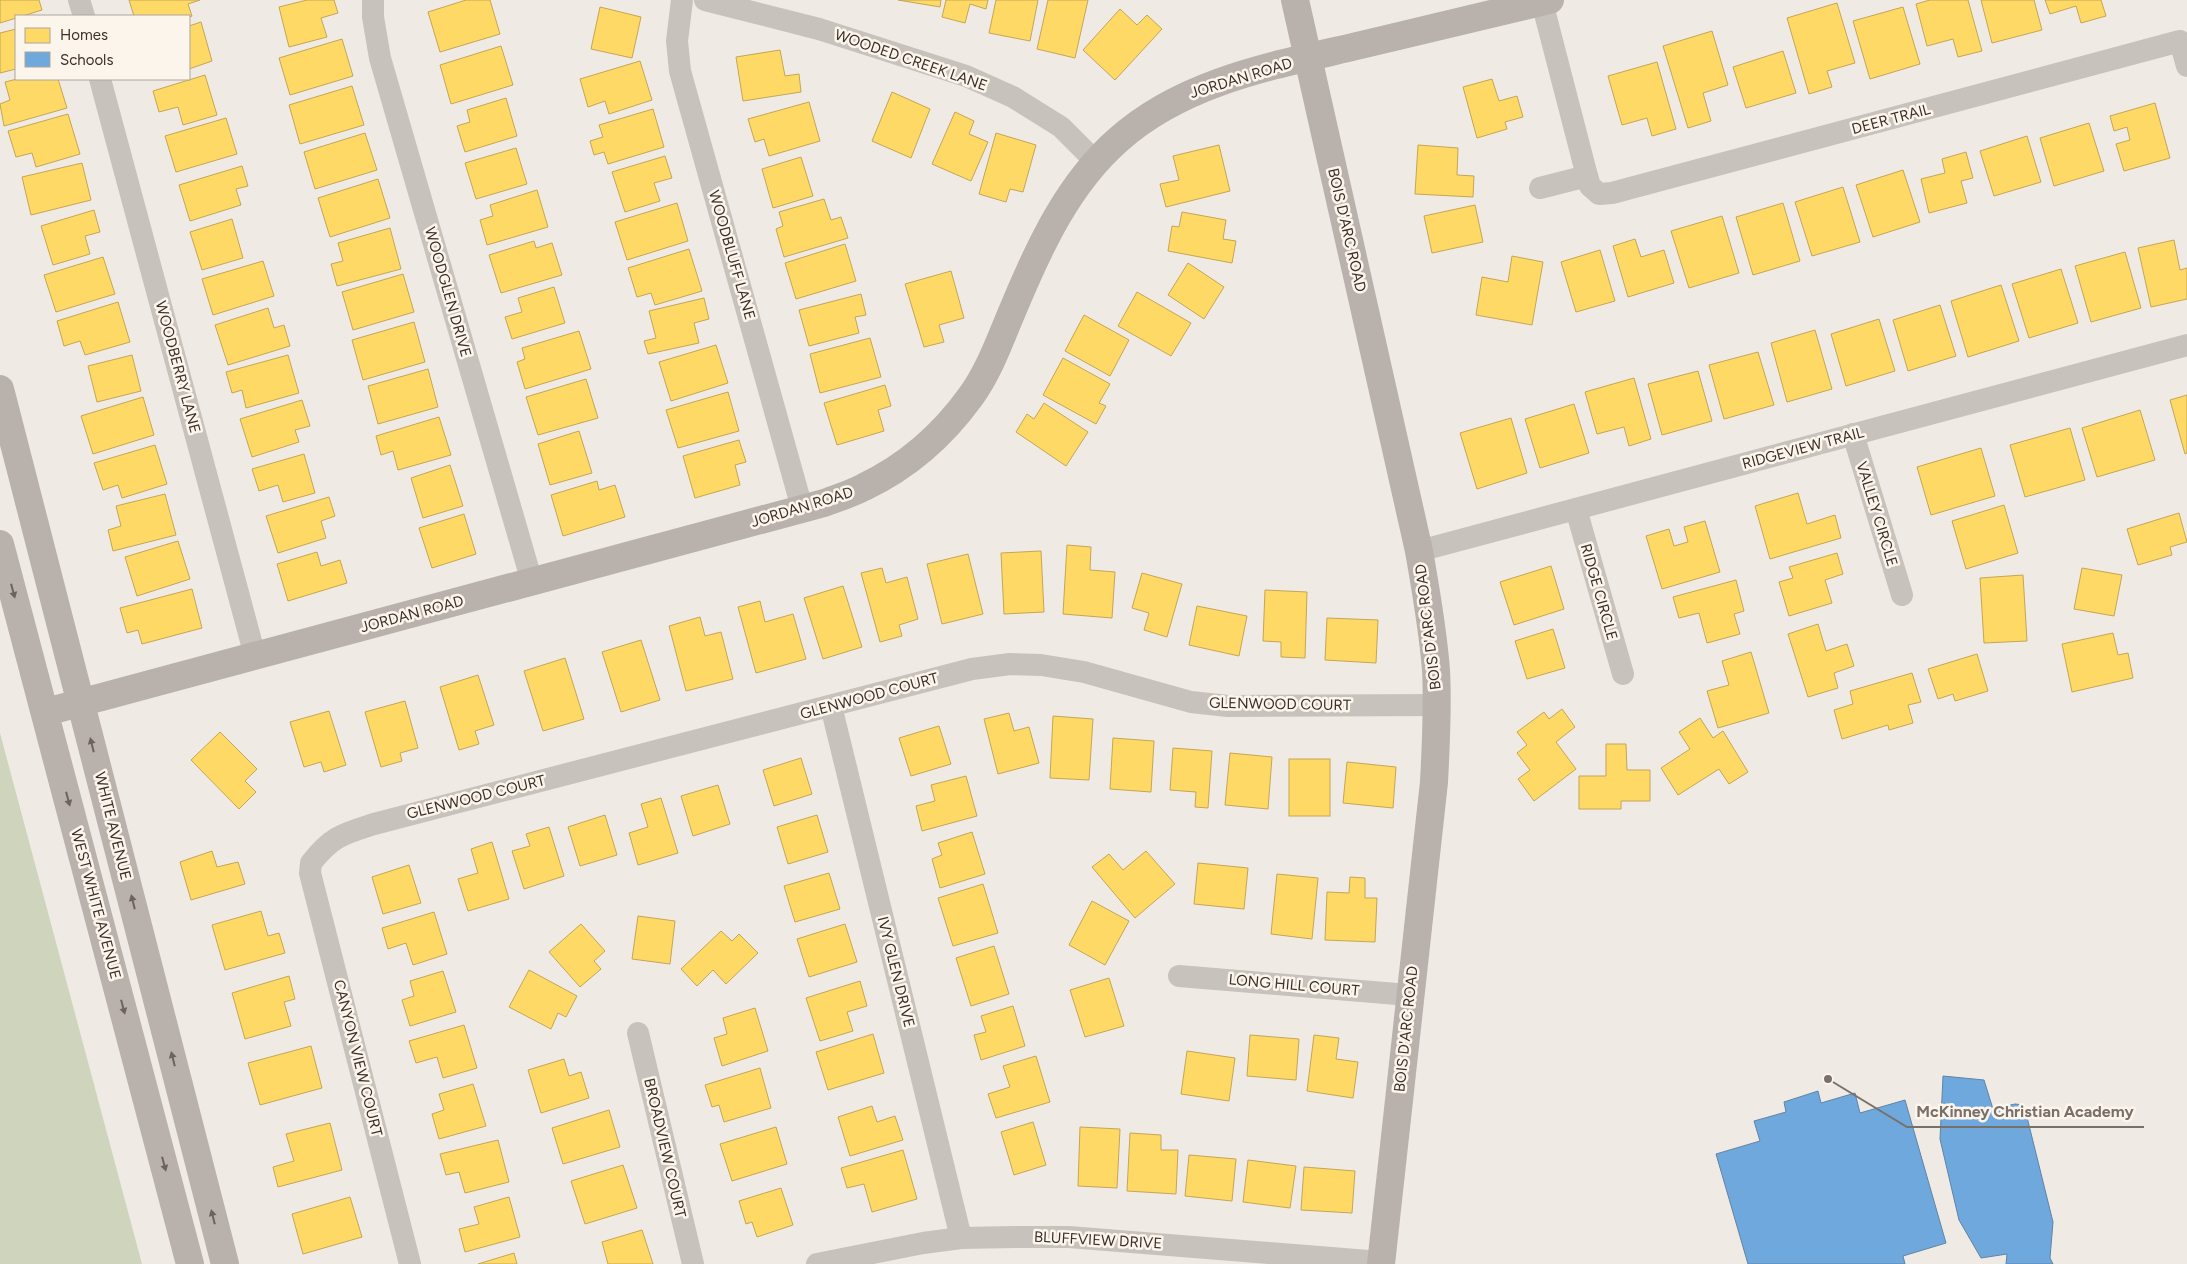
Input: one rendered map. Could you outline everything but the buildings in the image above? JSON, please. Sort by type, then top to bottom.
[{"type":"street","points":[[79,0],[84,15]]},
{"type":"street","name":"WOODGLEN DRIVE","points":[[373,0],[373,17],[380,58],[532,582]]},
{"type":"street","name":"WOODBLUFF LANE","points":[[682,0],[677,41],[680,71],[802,508]]},
{"type":"street","name":"WOODED CREEK LANE","points":[[705,0],[819,29],[966,76],[1013,97],[1061,127],[1096,162]]},
{"type":"street","name":"BOIS D'ARC ROAD","points":[[1295,0],[1419,551],[1432,635],[1436,705],[1434,782],[1409,995],[1381,1263]]},
{"type":"street","name":"JORDAN ROAD","points":[[46,712],[824,503],[863,488],[908,461],[946,427],[972,395],[994,355],[1032,266],[1064,204],[1096,162],[1135,125],[1155,111],[1194,91],[1232,78],[1309,57],[1546,1]]},
{"type":"street","name":"DEER TRAIL","points":[[1546,1],[1587,176],[1594,191],[1599,194],[1612,193],[2180,41],[2187,66]]},
{"type":"street","name":"WOODBERRY LANE","points":[[100,80],[255,656]]},
{"type":"street","points":[[1540,188],[1587,176]]},
{"type":"street","name":"RIDGEVIEW TRAIL","points":[[1419,551],[2187,344]]},
{"type":"street","name":"WHITE AVENUE","points":[[0,389],[225,1264]]},
{"type":"street","name":"VALLEY CIRCLE","points":[[1853,434],[1902,594]]},
{"type":"street","name":"RIDGE CIRCLE","points":[[1576,509],[1623,674]]},
{"type":"street","name":"WEST WHITE AVENUE","points":[[0,544],[46,712],[190,1264]]},
{"type":"street","name":"GLENWOOD COURT","points":[[317,854],[329,842],[348,832],[374,824],[972,669],[1010,664],[1041,665],[1084,672],[1191,702],[1228,706],[1436,705]]},
{"type":"street","name":"IVY GLEN DRIVE","points":[[831,706],[961,1238]]},
{"type":"street","name":"CANYON VIEW COURT","points":[[317,854],[311,863],[310,873],[410,1264]]},
{"type":"street","name":"LONG HILL COURT","points":[[1179,976],[1409,995]]},
{"type":"street","name":"BROADVIEW COURT","points":[[638,1033],[693,1264]]},
{"type":"street","name":"BLUFFVIEW DRIVE","points":[[817,1264],[923,1243],[961,1238],[1069,1237],[1381,1263]]},
{"type":"green space","points":[[0,733],[142,1264],[0,1264]]},
{"type":"place","name":"McKinney Christian Academy","points":[[1828,1079]]}]
